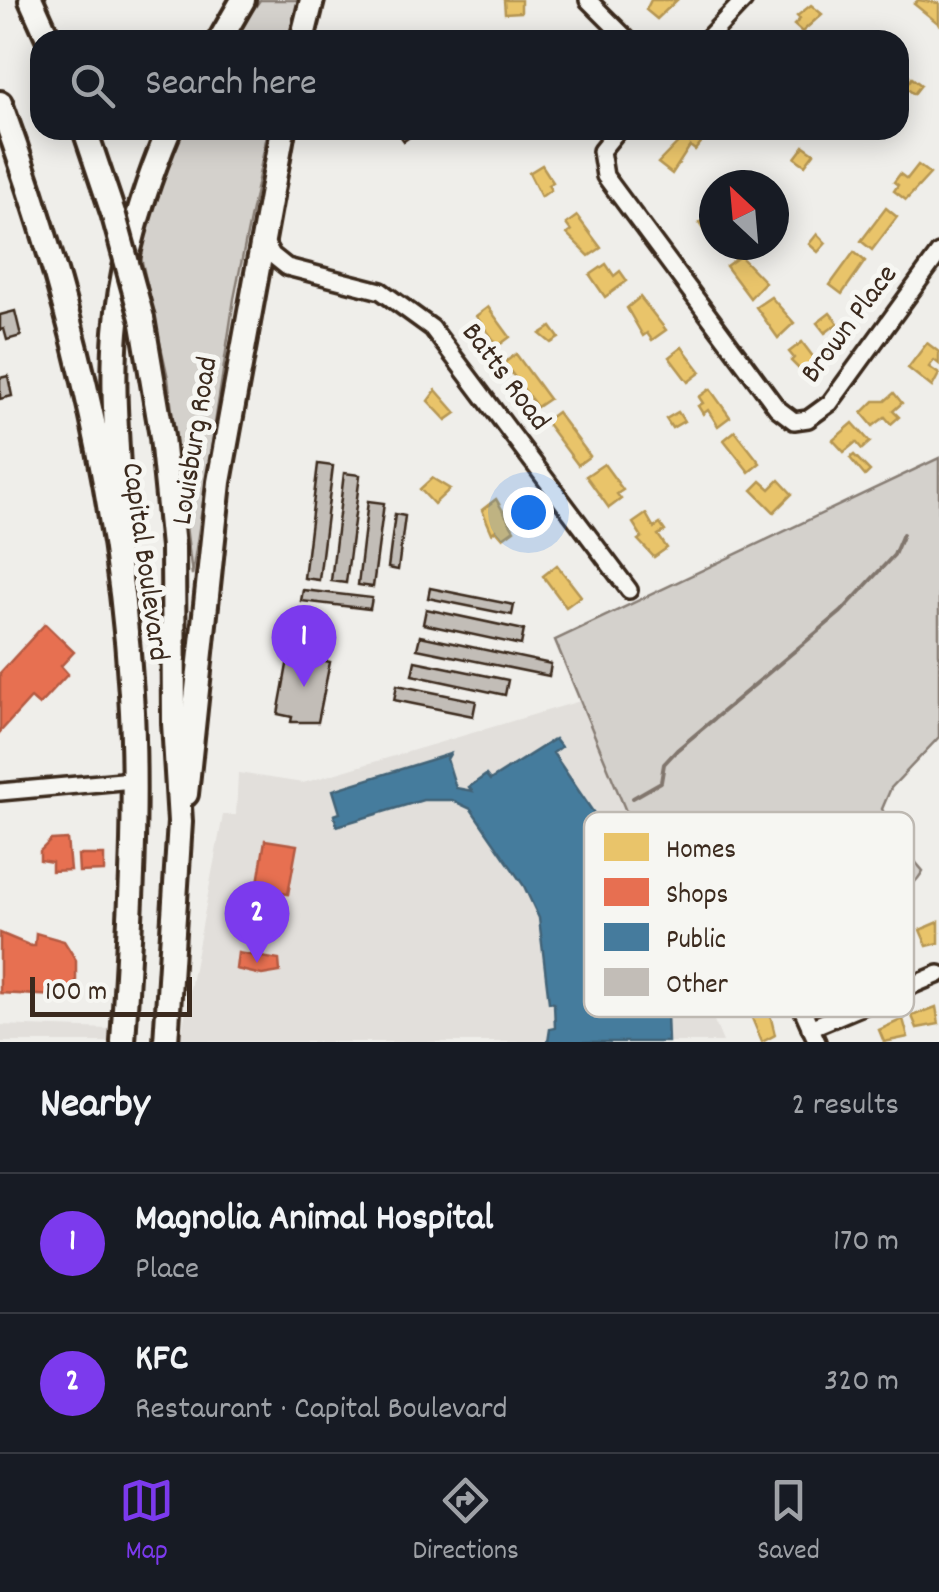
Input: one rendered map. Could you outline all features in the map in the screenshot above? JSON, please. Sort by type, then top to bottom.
[{"type":"highway","points":[[30,0],[44,30]]},
{"type":"highway","points":[[226,30],[244,0]]},
{"type":"highway","points":[[304,30],[312,0]]},
{"type":"highway","name":"Capital Boulevard","points":[[0,103],[34,203],[73,344],[120,582],[131,694],[132,780],[123,1042]]},
{"type":"highway","name":"Capital Boulevard","points":[[88,140],[142,318],[162,437],[173,548],[174,723],[180,822],[166,1042]]},
{"type":"highway","points":[[120,582],[114,375],[117,316],[136,220],[164,140]]},
{"type":"highway","name":"Louisburg Road","points":[[180,822],[190,778],[220,482],[250,296],[281,140]]},
{"type":"street","points":[[588,0],[618,30]]},
{"type":"street","points":[[716,30],[744,0]]},
{"type":"street","name":"Brown Place","points":[[611,140],[599,157],[611,187],[788,418],[800,422],[817,414],[849,380],[939,253]]},
{"type":"street","points":[[250,296],[267,277],[286,267],[272,255],[261,236]]},
{"type":"street","name":"Batts Road","points":[[286,267],[366,284],[407,306],[432,328],[629,590]]},
{"type":"street","points":[[0,792],[132,780]]},
{"type":"street","points":[[914,986],[939,974]]},
{"type":"street","points":[[813,1035],[850,1017]]},
{"type":"shaded area","points":[[260,0],[300,0],[291,30],[239,30]]},
{"type":"shaded area","points":[[177,140],[266,140],[234,299],[192,575],[168,378],[138,244]]},
{"type":"shaded area","points":[[939,458],[939,737],[891,788],[884,812],[626,812],[555,640]]},
{"type":"shaded area","points":[[580,701],[627,812],[584,812],[584,1017],[713,1017],[723,1042],[180,1042],[223,815],[236,815],[238,773],[303,783]]},
{"type":"shaded area","points":[[914,860],[923,871],[914,883]]},
{"type":"shaded area","points":[[0,1025],[110,1029],[110,1042],[0,1042]]},
{"type":"building: Homes","points":[[504,0],[521,0],[521,12],[505,13]]},
{"type":"building: Homes","points":[[651,0],[677,0],[657,19],[646,10]]},
{"type":"building: Homes","points":[[918,0],[939,3],[939,24],[914,4]]},
{"type":"building: Homes","points":[[811,5],[822,14],[804,30],[794,25],[800,19],[797,16]]},
{"type":"building: Homes","points":[[912,78],[921,85],[914,94],[909,90]]},
{"type":"building: Homes","points":[[680,140],[703,140],[695,150],[690,146],[672,174],[658,163]]},
{"type":"building: Homes","points":[[804,146],[814,153],[805,165],[795,158]]},
{"type":"building: Homes","points":[[542,165],[553,182],[548,185],[551,190],[541,197],[529,173]]},
{"type":"building: Homes","points":[[918,165],[930,174],[906,200],[894,191],[898,185],[894,182],[900,174],[907,179]]},
{"type":"building: Homes","points":[[886,208],[897,217],[872,250],[861,241]]},
{"type":"building: Homes","points":[[577,216],[601,248],[589,256],[567,234],[571,231],[566,224]]},
{"type":"building: Homes","points":[[817,234],[826,243],[818,252],[809,244]]},
{"type":"building: Homes","points":[[854,252],[865,261],[842,294],[830,285]]},
{"type":"building: Homes","points":[[734,260],[744,260],[765,282],[750,298],[726,266]]},
{"type":"building: Homes","points":[[606,264],[614,276],[620,271],[627,281],[605,297],[590,275]]},
{"type":"building: Homes","points":[[640,297],[666,330],[652,340],[647,333],[643,336],[627,308]]},
{"type":"building: Homes","points":[[771,297],[794,323],[778,338],[756,307]]},
{"type":"building: Homes","points":[[488,307],[510,337],[498,346],[476,316]]},
{"type":"building: Homes","points":[[830,313],[838,323],[825,333],[817,323]]},
{"type":"building: Homes","points":[[551,327],[559,338],[551,343],[540,334]]},
{"type":"building: Homes","points":[[802,342],[814,358],[825,350],[831,359],[808,378],[791,361],[794,358],[789,352]]},
{"type":"building: Homes","points":[[927,343],[939,352],[939,364],[934,360],[929,367],[939,374],[932,387],[908,368]]},
{"type":"building: Homes","points":[[682,347],[701,372],[688,382],[669,357]]},
{"type":"building: Homes","points":[[516,354],[549,399],[537,407],[504,363]]},
{"type":"building: Homes","points":[[710,389],[730,417],[718,426],[708,410],[703,414],[698,406],[703,403],[699,397]]},
{"type":"building: Homes","points":[[436,390],[456,413],[446,420],[428,401]]},
{"type":"building: Homes","points":[[894,393],[902,403],[893,411],[899,417],[891,424],[885,417],[873,426],[862,413],[874,401],[885,401]]},
{"type":"building: Homes","points":[[557,412],[590,456],[578,465],[545,421]]},
{"type":"building: Homes","points":[[678,412],[684,421],[672,428],[666,419]]},
{"type":"building: Homes","points":[[853,423],[870,442],[862,449],[856,442],[844,452],[833,440]]},
{"type":"building: Homes","points":[[735,431],[760,463],[749,472],[724,440]]},
{"type":"building: Homes","points":[[854,455],[870,471],[865,476],[850,458]]},
{"type":"building: Homes","points":[[604,464],[623,490],[617,494],[621,499],[609,508],[586,476]]},
{"type":"building: Homes","points":[[432,478],[450,489],[434,504],[420,489]]},
{"type":"building: Homes","points":[[779,480],[792,494],[774,512],[752,490],[761,481],[770,489]]},
{"type":"building: Homes","points":[[496,499],[514,530],[503,538],[496,530],[492,533],[482,510]]},
{"type":"building: Homes","points":[[646,514],[654,528],[660,524],[665,531],[658,535],[667,548],[654,557],[638,540],[642,537],[633,523]]},
{"type":"building: Homes","points":[[557,565],[581,596],[566,607],[543,576]]},
{"type":"building: Homes","points":[[939,922],[939,943],[927,946],[920,930]]},
{"type":"building: Homes","points":[[936,1007],[939,1024],[917,1028],[914,1015]]},
{"type":"building: Homes","points":[[771,1017],[775,1035],[762,1042],[752,1018]]},
{"type":"building: Homes","points":[[903,1019],[908,1037],[884,1042],[879,1030]]},
{"type":"building: Shops","points":[[45,624],[74,652],[61,666],[68,674],[39,705],[31,698],[0,732],[0,673]]},
{"type":"building: Shops","points":[[67,839],[70,870],[52,871],[52,862],[40,860],[40,851],[51,840]]},
{"type":"building: Shops","points":[[265,840],[297,845],[288,894],[257,889]]},
{"type":"building: Shops","points":[[78,855],[104,855],[104,871],[79,872]]},
{"type":"building: Shops","points":[[0,933],[31,946],[35,946],[36,933],[64,941],[76,960],[76,997],[0,993]]},
{"type":"building: Shops","points":[[238,953],[279,960],[280,972],[262,975],[236,969]]},
{"type":"building: Public","points":[[555,739],[561,747],[553,753],[593,812],[584,812],[584,1017],[667,1017],[668,1042],[548,1042],[550,1029],[555,1028],[554,1003],[549,1002],[539,918],[524,886],[471,809],[452,800],[423,800],[337,826],[334,815],[340,813],[333,790],[450,754],[447,759],[456,788],[472,791],[469,787],[486,775],[490,780]]},
{"type":"building: Other","points":[[15,311],[21,336],[7,340],[4,329],[0,330],[0,315]]},
{"type":"building: Other","points":[[8,376],[12,396],[0,399],[0,378]]},
{"type":"building: Other","points":[[318,464],[333,466],[319,580],[304,578]]},
{"type":"building: Other","points":[[344,473],[360,475],[346,583],[331,581]]},
{"type":"building: Other","points":[[368,501],[384,503],[373,587],[358,585]]},
{"type":"building: Other","points":[[395,514],[405,516],[398,570],[388,568]]},
{"type":"building: Other","points":[[430,588],[514,605],[512,615],[428,598]]},
{"type":"building: Other","points":[[303,590],[372,598],[370,609],[301,601]]},
{"type":"building: Other","points":[[426,609],[524,630],[521,645],[423,624]]},
{"type":"building: Other","points":[[420,636],[551,664],[549,676],[417,649]]},
{"type":"building: Other","points":[[289,654],[330,662],[318,722],[291,722],[292,717],[278,714]]},
{"type":"building: Other","points":[[415,661],[508,680],[505,695],[412,675]]},
{"type":"building: Other","points":[[397,685],[476,701],[473,716],[394,700]]},
{"type":"waterway","points":[[633,798],[661,782],[664,764],[677,750],[841,612],[894,555],[903,534]]},
{"type":"place","name":"Magnolia Animal Hospital","points":[[304,687]]},
{"type":"place","name":"KFC","points":[[257,963]]}]
